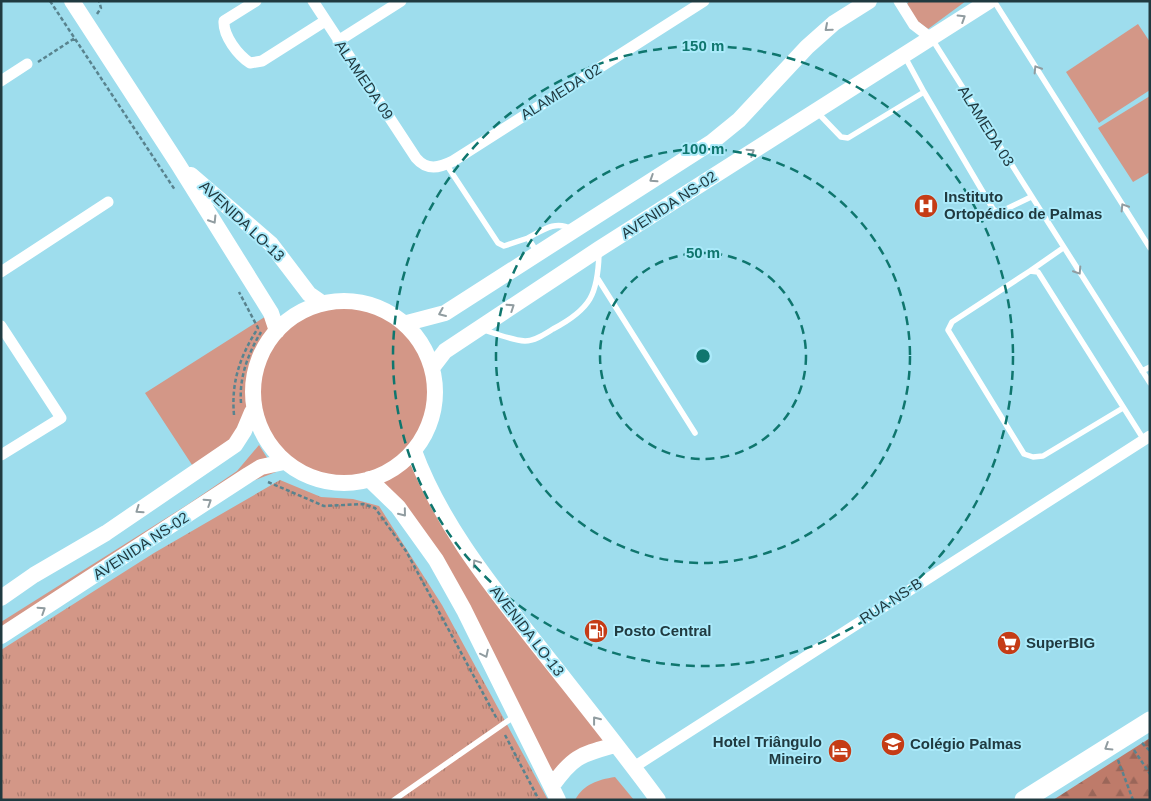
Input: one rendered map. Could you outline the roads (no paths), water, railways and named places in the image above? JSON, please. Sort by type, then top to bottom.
[{"type":"main road","points":[[1024,800],[1150,721]]},
{"type":"street","name":"AVENIDA LO-13","points":[[72,1],[178,164],[271,313],[270,327]]},
{"type":"street","points":[[256,1],[224,21],[224,26],[231,41],[243,58],[250,63],[262,61],[325,21]]},
{"type":"street","name":"ALAMEDA 09","points":[[313,1],[416,158],[422,164],[431,168],[446,164]]},
{"type":"street","points":[[338,41],[401,1]]},
{"type":"street","name":"ALAMEDA 02","points":[[446,164],[704,1]]},
{"type":"street","name":"AVENIDA NS-02","points":[[407,324],[445,313],[712,142],[739,120],[807,47],[834,23],[869,1]]},
{"type":"street","name":"ALAMEDA 03","points":[[899,1],[914,25],[931,38]]},
{"type":"street","name":"AVENIDA NS-02","points":[[432,368],[446,351],[479,328],[989,1]]},
{"type":"street","points":[[1,80],[27,64]]},
{"type":"street","name":"AVENIDA LO-13","points":[[178,164],[271,244],[310,294],[322,303]]},
{"type":"street","points":[[1,272],[108,202]]},
{"type":"street","points":[[352,300],[364,302],[391,312],[407,324],[421,343],[432,368],[437,396],[434,413],[414,451],[402,461],[369,479],[350,483],[322,480],[305,475],[284,462],[258,429],[246,408],[270,327],[322,303],[352,300]]},
{"type":"street","points":[[1,326],[61,418],[1,455]]},
{"type":"street","name":"AVENIDA NS-02","points":[[1,598],[34,575],[106,533],[235,445],[244,431],[246,408]]},
{"type":"street","name":"RUA NS-B","points":[[634,767],[1147,438]]},
{"type":"street","name":"AVENIDA LO-13","points":[[414,451],[436,500],[494,590],[658,800]]},
{"type":"street","name":"AVENIDA NS-02","points":[[1,636],[248,475],[261,468],[284,462]]},
{"type":"street","points":[[369,479],[398,507],[436,560],[464,610],[515,716],[555,793]]},
{"type":"street","points":[[555,793],[568,764],[590,752],[615,745]]},
{"type":"lane","points":[[994,1],[1150,248]]},
{"type":"lane","name":"ALAMEDA 03","points":[[931,38],[1031,198],[1150,382]]},
{"type":"lane","points":[[903,55],[993,209],[997,212],[1002,212],[1031,198]]},
{"type":"lane","points":[[816,111],[841,137],[848,138],[924,92]]},
{"type":"lane","points":[[446,164],[483,222],[501,245],[528,238],[555,224],[564,225],[574,230]]},
{"type":"lane","points":[[528,238],[538,254]]},
{"type":"lane","points":[[1063,248],[952,322],[948,330],[1024,454],[1033,457],[1043,456],[1123,408]]},
{"type":"lane","points":[[479,328],[524,341],[533,340],[566,322],[583,310],[592,298],[598,279],[600,249]]},
{"type":"lane","points":[[1030,271],[1038,272],[1123,408],[1147,438]]},
{"type":"lane","points":[[598,279],[695,432]]},
{"type":"lane","points":[[1142,371],[1150,367]]},
{"type":"lane","points":[[394,800],[515,716]]},
{"type":"place","name":"Instituto Ortopédico de Palmas","points":[[926,206]]},
{"type":"place","name":"Posto Central","points":[[596,631]]},
{"type":"place","name":"SuperBIG","points":[[1009,643]]},
{"type":"place","name":"Colégio Palmas","points":[[893,744]]},
{"type":"place","name":"Hotel Triângulo Mineiro","points":[[840,751]]}]
